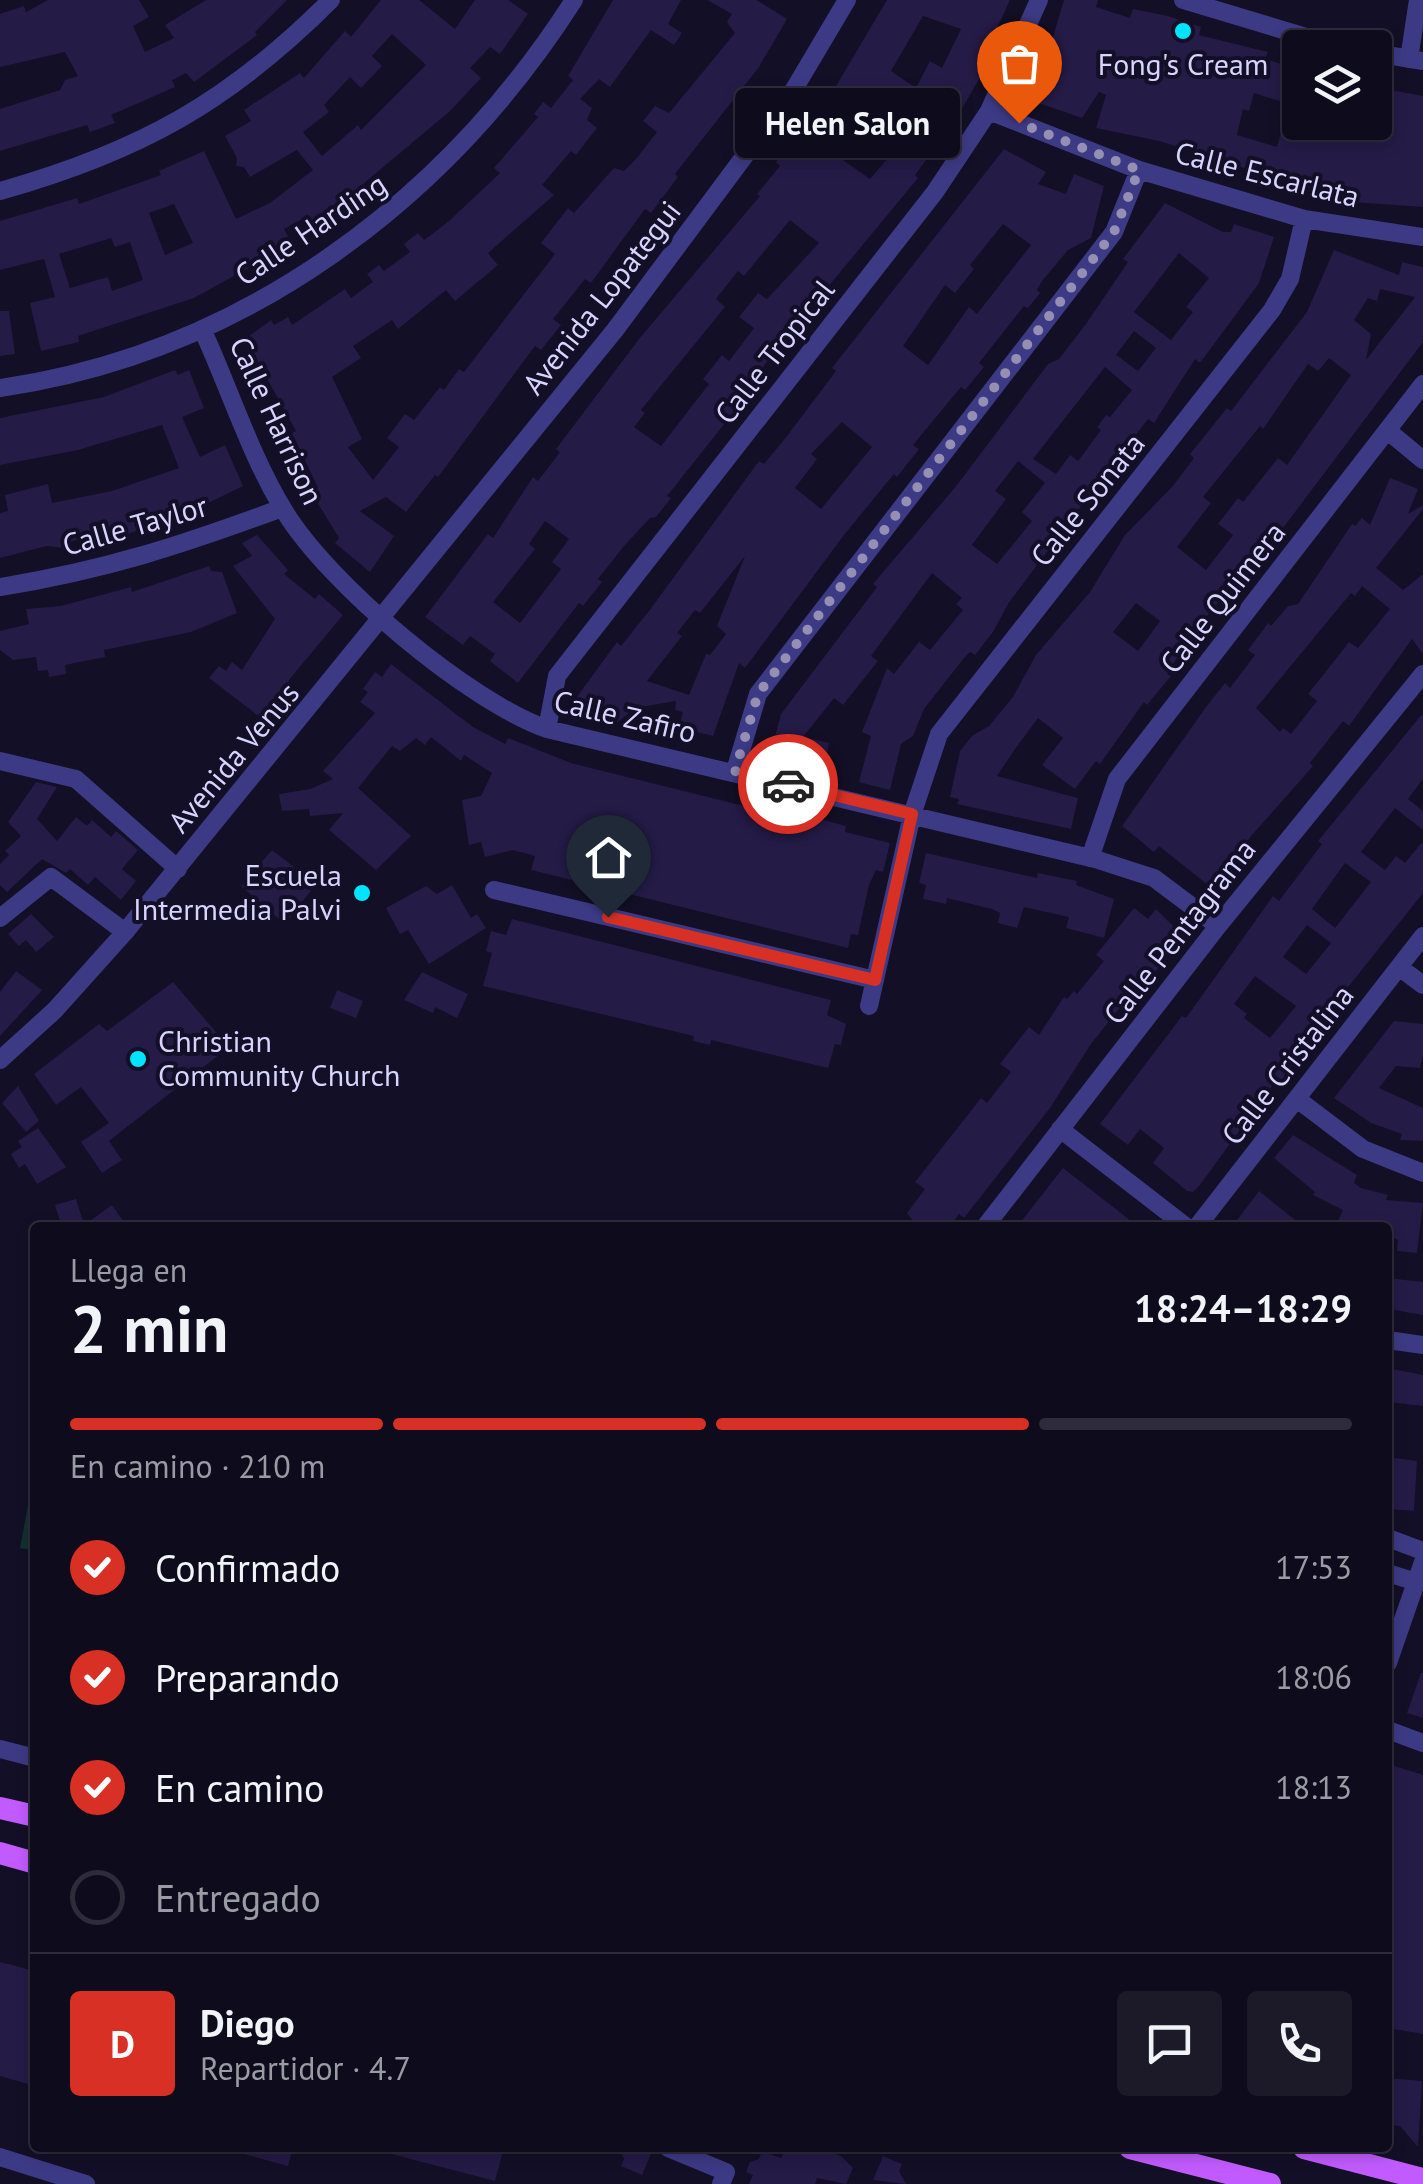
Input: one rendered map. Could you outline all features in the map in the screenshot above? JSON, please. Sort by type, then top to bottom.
[{"type":"main road","points":[[0,1808],[30,1815]]},
{"type":"main road","points":[[0,1853],[30,1862]]},
{"type":"main road","points":[[1146,2152],[1270,2184]]},
{"type":"main road","points":[[1319,2152],[1423,2180]]},
{"type":"street","points":[[0,191],[100,159],[216,100],[330,0]]},
{"type":"street","name":"Calle Harding","points":[[0,388],[104,367],[203,330],[285,287],[382,222],[480,126],[574,0]]},
{"type":"street","name":"Avenida Lopategui","points":[[384,618],[627,314],[793,91],[847,0]]},
{"type":"street","name":"Calle Tropical","points":[[547,729],[557,676],[935,192],[989,111],[1039,0]]},
{"type":"street","points":[[1183,0],[1283,30]]},
{"type":"street","points":[[1416,60],[1418,0]]},
{"type":"street","name":"Calle Escarlata","points":[[989,111],[1139,170],[1304,219],[1423,237]]},
{"type":"street","points":[[735,771],[758,694],[1114,232],[1139,170]]},
{"type":"street","name":"Calle Sonata","points":[[869,1006],[912,814],[940,734],[1272,310],[1290,280],[1304,219]]},
{"type":"street","name":"Calle Harrison","points":[[203,330],[282,508],[326,567],[384,618]]},
{"type":"street","name":"Calle Quimera","points":[[1090,858],[1117,780],[1388,431],[1417,408],[1423,384]]},
{"type":"street","points":[[1388,431],[1423,460]]},
{"type":"street","name":"Calle Taylor","points":[[0,587],[94,572],[158,554],[282,508]]},
{"type":"street","name":"Calle Zafiro","points":[[384,618],[482,699],[547,729],[1090,858],[1154,878],[1218,926]]},
{"type":"street","name":"Avenida Venus","points":[[0,1060],[55,1010],[125,932],[384,618]]},
{"type":"street","name":"Calle Pentagrama","points":[[989,1222],[1218,926],[1423,674]]},
{"type":"street","points":[[0,761],[76,779],[178,869]]},
{"type":"street","points":[[0,918],[52,876],[125,932]]},
{"type":"street","points":[[494,890],[875,980]]},
{"type":"street","name":"Calle Cristalina","points":[[1201,1222],[1423,936]]},
{"type":"street","points":[[1399,966],[1423,985]]},
{"type":"street","points":[[1297,1099],[1363,1149],[1423,1173]]},
{"type":"street","points":[[1060,1129],[1180,1222]]},
{"type":"street","points":[[1392,1341],[1423,1345]]},
{"type":"street","points":[[1392,1540],[1423,1552]]},
{"type":"street","points":[[1392,1651],[1423,1562]]},
{"type":"street","points":[[1392,1573],[1416,1582]]},
{"type":"street","points":[[1392,1731],[1423,1743]]},
{"type":"street","points":[[0,1748],[30,1757]]},
{"type":"street","points":[[678,2152],[726,2172],[721,2184]]},
{"type":"street","points":[[0,2157],[86,2184]]},
{"type":"green space","points":[[30,1494],[30,1550],[20,1548]]},
{"type":"building","points":[[48,0],[139,0],[149,17],[133,26],[145,52],[174,38],[165,25],[206,0],[287,0],[255,32],[257,35],[194,82],[186,73],[172,80],[175,87],[111,115],[115,123],[90,132],[87,125],[0,151],[0,109],[60,90],[65,80],[78,76],[65,52],[0,67],[0,14],[24,6],[26,12]]},
{"type":"building","points":[[381,0],[419,0],[455,29],[475,0],[508,0],[528,14],[500,54],[490,47],[470,68],[481,78],[449,112],[351,194],[356,200],[318,231],[306,217],[284,229],[292,244],[194,298],[78,336],[79,342],[41,351],[30,303],[55,297],[44,259],[0,270],[0,221],[77,198],[79,204],[161,175],[159,171],[204,151],[236,219],[270,203],[313,170],[297,150],[250,177],[244,167],[236,166],[237,158],[225,136],[251,121],[244,110],[300,73],[304,78],[345,31],[351,37]],"holes":[[[392,34],[426,65],[361,130],[358,125],[322,156],[303,132],[329,112],[324,105],[350,77],[361,88],[382,66],[372,56]],[[174,204],[193,243],[165,255],[149,213]],[[111,238],[115,247],[130,242],[143,280],[112,291],[108,277],[70,288],[59,254]]]},
{"type":"building","points":[[613,0],[681,0],[668,24],[682,33],[674,45],[651,30],[610,87],[599,79],[580,99],[592,108],[587,120],[597,128],[576,155],[571,151],[542,185],[554,195],[488,253],[498,265],[455,301],[446,290],[398,329],[392,320],[353,346],[361,358],[332,377],[362,439],[348,447],[373,480],[399,447],[387,438],[405,414],[414,420],[440,387],[444,390],[459,369],[464,372],[555,254],[541,243],[568,208],[574,213],[614,168],[624,171],[636,159],[657,132],[643,121],[655,106],[669,113],[735,33],[727,22],[732,14],[707,0],[757,0],[787,19],[759,67],[675,174],[678,177],[661,200],[651,213],[645,209],[591,283],[585,279],[553,319],[561,325],[541,350],[535,346],[438,477],[435,475],[406,512],[386,497],[360,511],[394,536],[370,572],[335,543],[339,538],[311,492],[318,488],[292,433],[296,431],[245,339],[271,320],[274,325],[288,317],[292,325],[345,289],[351,298],[373,282],[367,274],[379,265],[384,271],[410,252],[404,244],[418,233],[424,240],[448,222],[500,173],[494,168],[538,117],[534,114],[543,102],[551,108],[573,80],[568,76]]},
{"type":"building","points":[[887,0],[1010,0],[987,50],[992,52],[978,81],[959,114],[955,111],[932,146],[935,148],[915,175],[918,178],[775,351],[753,380],[757,383],[667,496],[671,498],[656,517],[650,518],[624,546],[598,579],[602,582],[583,606],[579,603],[518,683],[490,661],[495,654],[470,636],[463,645],[425,617],[488,534],[493,538],[533,477],[538,481],[560,452],[556,449],[639,339],[760,196],[757,194],[780,166],[776,162],[823,108]],"holes":[[[923,16],[961,29],[942,68],[930,61],[916,88],[891,71]],[[864,111],[890,129],[876,148],[888,158],[870,179],[840,158],[856,140],[847,132]],[[790,220],[819,243],[767,299],[758,293],[739,317],[754,328],[729,361],[722,355],[703,379],[709,384],[661,446],[634,427],[645,413],[641,410],[725,307],[716,299],[738,271],[744,276]],[[545,521],[569,539],[552,562],[561,569],[520,623],[493,602],[535,549],[529,544]]]},
{"type":"building","points":[[1064,0],[1098,0],[1096,7],[1130,18],[1133,9],[1168,16],[1201,27],[1199,35],[1268,52],[1265,59],[1282,64],[1282,102],[1254,93],[1249,111],[1243,109],[1237,135],[1277,147],[1282,129],[1282,140],[1392,140],[1392,90],[1423,96],[1423,207],[1352,202],[1159,141],[1096,128],[1106,95],[1099,92],[1082,118],[1036,102],[1039,93],[1033,91],[1041,68],[1034,66],[1045,45],[1050,47]]},
{"type":"building","points":[[1004,149],[1046,172],[1038,184],[1066,194],[1074,174],[1104,186],[1091,238],[1068,250],[1042,281],[1037,290],[1040,293],[1028,308],[1024,306],[979,363],[984,367],[965,390],[961,387],[913,445],[919,449],[897,477],[894,474],[844,535],[745,668],[739,663],[713,736],[679,728],[683,712],[675,710],[676,701],[635,708],[612,727],[576,698],[617,642],[621,646],[649,611],[759,461],[764,464],[787,436],[836,371],[832,368]],"holes":[[[1003,224],[1031,245],[977,314],[969,307],[928,365],[903,346],[945,285],[955,293],[974,269],[970,265]],[[842,422],[872,447],[821,509],[795,488],[817,459],[811,454]],[[745,556],[717,626],[726,634],[710,655],[706,654],[689,695],[647,681],[682,636],[677,633],[695,610],[700,613]]]},
{"type":"building","points":[[1165,203],[1223,232],[1231,232],[1234,224],[1274,237],[1259,283],[1200,363],[1195,359],[1154,423],[1148,419],[1008,604],[993,632],[975,655],[970,652],[964,658],[924,709],[913,736],[901,744],[890,790],[859,782],[871,736],[862,732],[887,668],[894,674],[919,642],[930,650],[963,610],[956,604],[962,598],[932,573],[871,656],[878,661],[843,705],[834,698],[803,737],[829,743],[824,767],[771,752],[781,714],[877,587],[873,584],[957,485],[1048,364],[1059,359],[1086,324],[1128,262],[1123,259]],"holes":[[[1179,253],[1209,278],[1186,307],[1193,312],[1171,340],[1134,312]],[[1134,331],[1156,348],[1138,371],[1116,355]],[[1105,367],[1132,390],[1110,417],[1106,415],[1097,427],[1101,430],[1078,461],[1070,455],[1056,474],[1033,459]],[[1018,461],[1045,483],[1022,512],[1032,521],[997,564],[972,545],[1006,499],[995,491]]]},
{"type":"building","points":[[1334,250],[1399,275],[1402,262],[1423,267],[1423,342],[1262,556],[1259,554],[1210,612],[1167,674],[1171,676],[1147,705],[1144,702],[1100,764],[1096,761],[1075,789],[1042,765],[1063,738],[1038,718],[997,776],[1078,798],[1071,829],[957,804],[959,799],[950,797],[960,751],[972,736],[989,726],[1013,697],[1036,655],[1090,592],[1125,535],[1172,487],[1194,458],[1190,454],[1227,408],[1231,411],[1307,312]],"holes":[[[1380,289],[1415,297],[1366,360],[1371,334],[1354,320],[1368,298],[1377,301]],[[1329,358],[1351,375],[1287,465],[1278,458],[1243,502],[1238,498],[1218,524],[1233,535],[1206,570],[1177,547],[1211,503],[1203,497],[1260,426],[1263,429],[1308,364],[1318,371]],[[1136,603],[1160,621],[1138,651],[1113,632]]]},
{"type":"building","points":[[0,311],[9,311],[15,354],[0,356]]},
{"type":"building","points":[[175,370],[178,375],[189,370],[204,408],[182,417],[200,457],[225,445],[243,486],[194,510],[108,541],[95,535],[69,542],[71,549],[47,546],[0,558],[0,513],[8,511],[5,495],[48,484],[52,503],[112,491],[179,468],[162,425],[78,450],[0,465],[0,418],[104,397]]},
{"type":"building","points":[[1390,478],[1418,489],[1408,514],[1423,505],[1423,509],[1376,568],[1403,590],[1423,574],[1423,654],[1412,639],[1349,726],[1343,721],[1310,763],[1313,766],[1252,835],[1213,889],[1159,846],[1154,852],[1122,826],[1206,707],[1225,683],[1230,688],[1255,655],[1248,650],[1268,623],[1271,626],[1288,606],[1298,604],[1352,524],[1355,526],[1362,518],[1370,525]],"holes":[[[1362,586],[1390,609],[1358,648],[1349,642],[1308,694],[1317,701],[1291,734],[1283,728],[1280,732],[1256,708],[1351,593],[1355,596]]]},
{"type":"building","points":[[257,535],[288,570],[284,574],[315,599],[319,594],[343,615],[289,680],[288,689],[265,721],[209,678],[219,666],[226,671],[232,662],[242,670],[275,619],[233,566],[252,556],[242,543]]},
{"type":"building","points":[[209,566],[211,571],[222,572],[237,613],[191,632],[104,650],[105,657],[65,665],[66,674],[49,677],[48,670],[38,671],[36,657],[13,660],[0,650],[0,631],[29,624],[26,609],[61,606],[131,587],[132,592]]},
{"type":"building","points":[[391,664],[473,727],[505,744],[508,738],[571,763],[748,807],[749,803],[812,817],[846,826],[845,832],[890,843],[883,872],[876,870],[869,885],[858,935],[851,934],[848,948],[531,870],[535,856],[513,850],[485,857],[481,842],[469,845],[462,800],[481,796],[492,773],[464,755],[461,761],[431,737],[425,745],[416,738],[400,751],[392,746],[358,788],[411,836],[376,870],[329,830],[343,813],[310,816],[309,809],[282,811],[279,794],[310,789],[333,779],[323,771],[375,713],[360,702],[368,692],[363,689],[375,672],[382,677]]},
{"type":"building","points":[[1423,713],[1423,779],[1408,799],[1423,811],[1423,830],[1395,808],[1361,852],[1385,870],[1396,856],[1405,863],[1423,841],[1423,893],[1341,996],[1340,1008],[1284,1079],[1275,1082],[1200,1185],[1193,1192],[1187,1191],[1153,1163],[1164,1148],[1140,1129],[1128,1145],[1100,1124],[1182,1016],[1186,1018],[1273,896],[1279,901],[1322,844],[1318,841]],"holes":[[[1345,863],[1371,882],[1335,928],[1312,909]],[[1307,925],[1331,943],[1306,974],[1283,957]],[[1255,976],[1296,1006],[1270,1038],[1244,1018],[1247,1014],[1234,1004]]]},
{"type":"building","points":[[36,782],[57,787],[37,819],[57,841],[76,817],[87,826],[92,820],[111,837],[116,831],[138,850],[122,869],[136,881],[121,900],[95,877],[88,885],[70,869],[66,873],[42,859],[7,892],[0,885],[0,864],[9,855],[5,851],[21,836],[8,822]]},
{"type":"building","points":[[272,850],[316,884],[285,924],[241,886]]},
{"type":"building","points":[[926,853],[1037,878],[1038,873],[1077,881],[1076,885],[1114,899],[1104,938],[1066,928],[1069,917],[1024,907],[1017,928],[998,923],[1000,913],[992,909],[947,898],[946,904],[923,899],[926,885],[919,883]]},
{"type":"building","points":[[452,885],[471,918],[477,914],[486,928],[429,964],[408,930],[400,934],[386,908],[426,886],[437,894]]},
{"type":"building","points":[[1134,908],[1148,919],[1156,909],[1179,932],[1158,958],[1163,962],[1141,990],[1137,986],[1091,1044],[1050,1108],[964,1218],[959,1214],[953,1222],[914,1222],[907,1213],[925,1189],[915,1182],[981,1098],[987,1103],[1011,1072],[1000,1064],[1029,1027],[1039,1035],[1064,997],[1067,999],[1074,991],[1077,994],[1104,961],[1096,955]]},
{"type":"building","points":[[31,914],[54,937],[36,952],[26,940],[19,946],[8,934]]},
{"type":"building","points":[[512,919],[831,1000],[827,1015],[846,1024],[841,1045],[835,1044],[828,1068],[711,1040],[710,1045],[693,1041],[694,1036],[483,986],[492,953],[486,951],[491,931],[506,935]]},
{"type":"building","points":[[16,971],[42,990],[0,1036],[0,992]]},
{"type":"building","points":[[422,972],[468,994],[457,1018],[435,1007],[433,1013],[404,1000]]},
{"type":"building","name":"Christian Community Church","points":[[173,982],[229,1047],[109,1141],[122,1160],[102,1173],[81,1142],[109,1123],[81,1087],[56,1105],[34,1074],[99,1024],[107,1031]]},
{"type":"building","points":[[337,990],[363,1001],[356,1018],[330,1008]]},
{"type":"building","points":[[1394,1021],[1423,1024],[1423,1055],[1420,1068],[1396,1066],[1379,1088],[1423,1108],[1423,1141],[1400,1140],[1402,1134],[1371,1123],[1334,1098]]},
{"type":"building","points":[[18,1086],[39,1121],[26,1132],[2,1103]]},
{"type":"building","points":[[38,1128],[66,1167],[37,1184],[25,1164],[19,1168],[11,1154],[22,1147],[18,1141]]},
{"type":"building","points":[[1293,1135],[1357,1175],[1354,1183],[1361,1188],[1388,1195],[1386,1200],[1423,1203],[1417,1253],[1397,1251],[1392,1222],[1338,1222],[1343,1210],[1313,1195],[1315,1192],[1274,1158]]},
{"type":"building","points":[[1063,1168],[1132,1222],[1021,1222]]},
{"type":"building","points":[[1259,1191],[1298,1222],[1236,1222]]},
{"type":"building","points":[[76,1199],[83,1222],[60,1222],[55,1205]]},
{"type":"building","points":[[112,1205],[124,1222],[88,1222]]},
{"type":"building","points":[[1392,1278],[1423,1282],[1423,1315],[1392,1310]]},
{"type":"building","points":[[1392,1369],[1423,1375],[1423,1406],[1392,1402]]},
{"type":"building","points":[[1392,1458],[1417,1461],[1414,1511],[1392,1509]]},
{"type":"building","points":[[1423,1673],[1423,1718],[1407,1713]]},
{"type":"building","points":[[1392,1765],[1423,1775],[1423,2034],[1392,2029]]},
{"type":"building","points":[[0,1962],[30,1970],[30,2085],[0,2076]]},
{"type":"building","points":[[1392,2078],[1422,2081],[1418,2147],[1400,2126],[1392,2125]]},
{"type":"building","points":[[237,2152],[292,2152],[288,2166]]},
{"type":"building","points":[[384,2152],[503,2152],[495,2181]]},
{"type":"building","points":[[621,2152],[652,2152],[642,2175],[621,2166],[624,2159]]},
{"type":"building","points":[[762,2152],[781,2158],[784,2152],[830,2152],[853,2168],[846,2184],[817,2178],[815,2184],[749,2184],[753,2175],[746,2172],[750,2162],[759,2159]]},
{"type":"building","points":[[883,2156],[902,2164],[899,2171],[906,2184],[873,2180]]},
{"type":"way so far","points":[[788,784],[735,771],[758,694],[1114,232],[1126,211],[1139,170],[1019,123]]},
{"type":"place","name":"Fong's Cream","points":[[1183,31]]},
{"type":"place","name":"Helen Salon","points":[[1019,123]]},
{"type":"place","name":"Escuela Intermedia Palvi","points":[[362,893]]},
{"type":"place","name":"Christian Community Church","points":[[138,1059]]},
{"type":"route","points":[[608,917],[875,980],[912,814],[788,784]]}]
